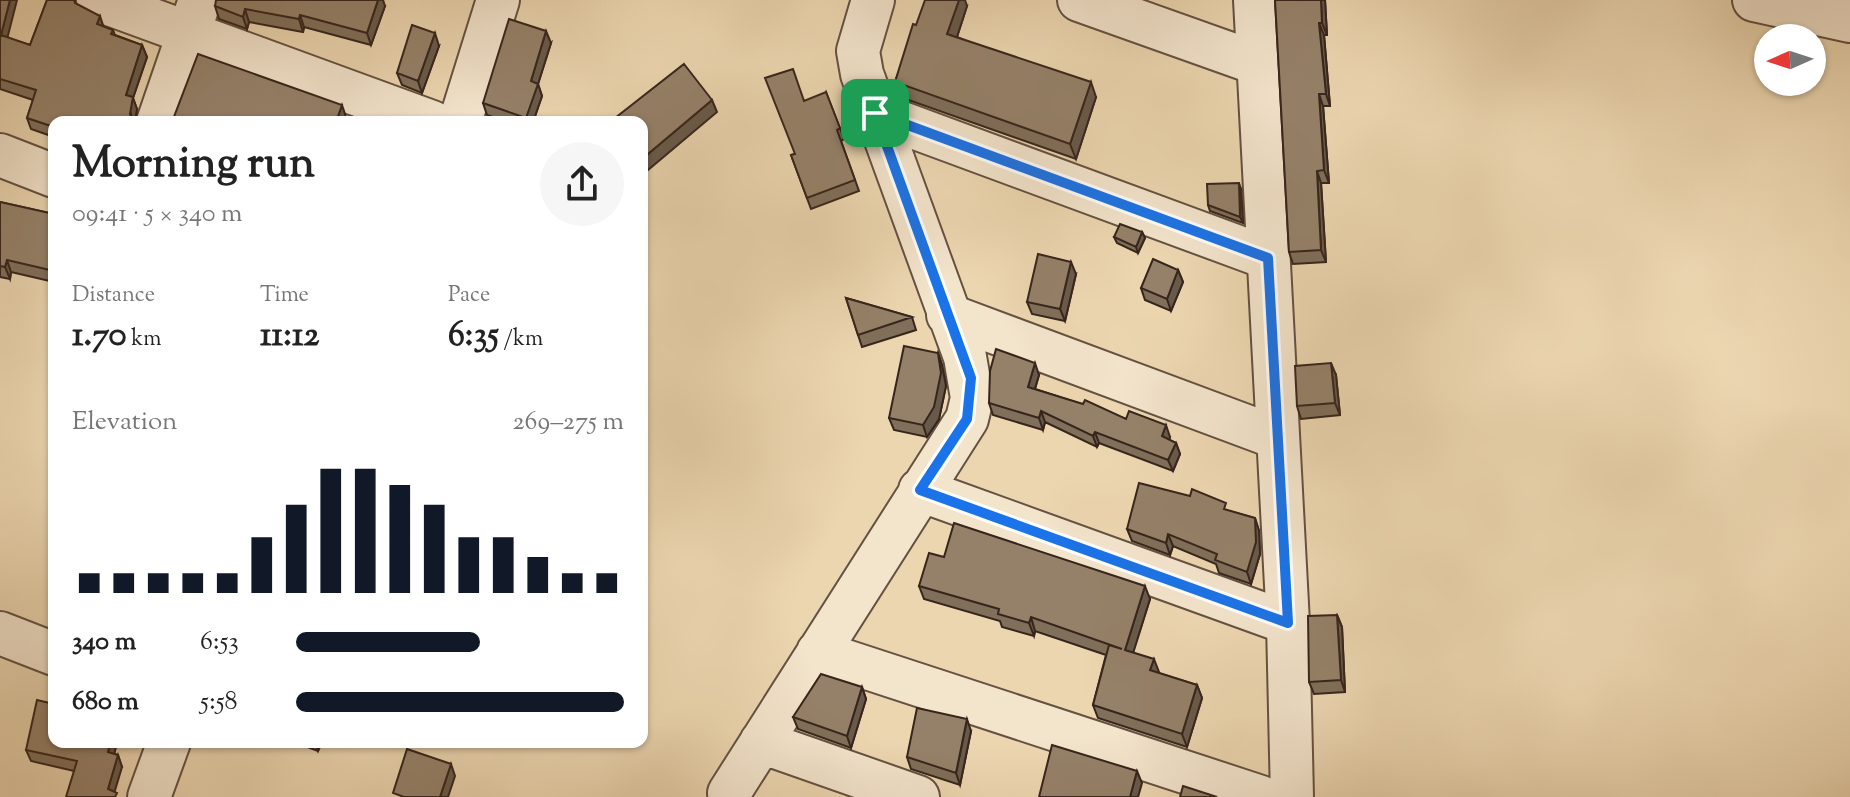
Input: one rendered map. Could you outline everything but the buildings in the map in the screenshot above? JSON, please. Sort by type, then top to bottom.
[{"type":"street","points":[[98,0],[194,17],[418,116]]},
{"type":"street","points":[[462,116],[498,0]]},
{"type":"street","points":[[729,793],[967,419],[972,398],[968,367],[875,113],[858,51],[873,0]]},
{"type":"street","points":[[1079,0],[1256,63]]},
{"type":"street","points":[[1255,0],[1288,623],[1292,797]]},
{"type":"street","points":[[1754,0],[1850,21]]},
{"type":"street","points":[[160,116],[194,17]]},
{"type":"street","points":[[875,113],[1268,258]]},
{"type":"street","points":[[0,155],[48,174]]},
{"type":"street","points":[[948,315],[1278,438]]},
{"type":"street","points":[[920,490],[1288,623]]},
{"type":"street","points":[[0,633],[48,652]]},
{"type":"street","points":[[818,652],[1261,797]]},
{"type":"street","points":[[761,742],[918,797]]},
{"type":"street","points":[[149,797],[167,748]]},
{"type":"route","points":[[875,113],[1268,258],[1288,623],[920,490],[967,419],[972,398],[971,378],[875,113]]}]
